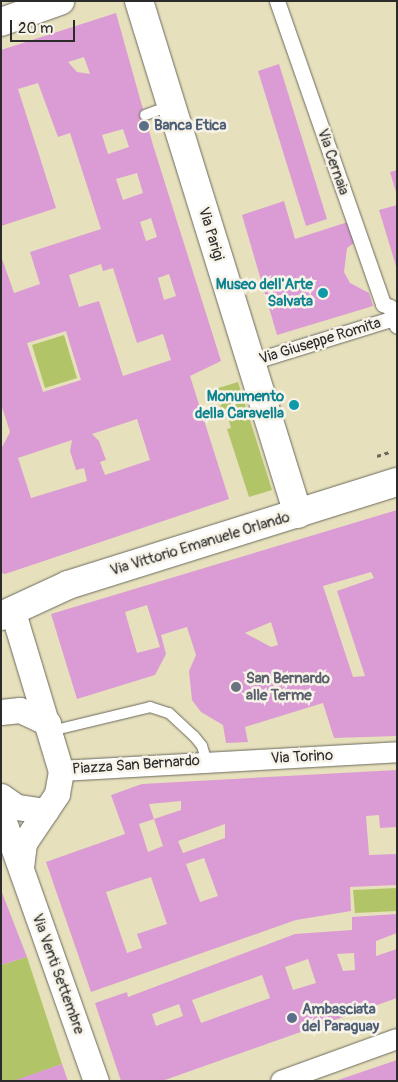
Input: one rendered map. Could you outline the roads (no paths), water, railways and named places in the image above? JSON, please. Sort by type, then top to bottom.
[{"type":"main road","points":[[1,22],[60,1]]},
{"type":"main road","name":"Via Parigi","points":[[139,1],[251,362]]},
{"type":"main road","name":"Via Giuseppe Romita","points":[[251,362],[295,506]]},
{"type":"main road","name":"Via Vittorio Emanuele Orlando","points":[[295,506],[388,458]]},
{"type":"main road","name":"Via Vittorio Emanuele Orlando","points":[[5,612],[68,585],[295,506],[397,482]]},
{"type":"street","name":"Via Cernaia","points":[[277,1],[383,304],[390,307],[396,320]]},
{"type":"street","name":"Via Giuseppe Romita","points":[[251,362],[396,320]]},
{"type":"street","name":"Piazza San Bernardo","points":[[5,612],[28,659],[61,771],[57,794],[27,837],[21,867]]},
{"type":"street","points":[[1,712],[20,710],[49,727]]},
{"type":"street","name":"Via Torino","points":[[207,762],[397,752]]},
{"type":"street","name":"Piazza San Bernardo","points":[[61,771],[207,762]]},
{"type":"street","points":[[1,796],[17,807],[46,810]]},
{"type":"street","points":[[1,813],[21,867]]},
{"type":"street","name":"Via Venti Settembre","points":[[21,867],[96,1081]]},
{"type":"street","points":[[281,1081],[397,1039]]},
{"type":"lane","points":[[145,115],[171,106]]},
{"type":"lane","name":"Piazza San Bernardo","points":[[49,727],[150,707],[176,719],[198,740],[207,762]]},
{"type":"place","name":"Banca Etica","points":[[144,126]]},
{"type":"place","name":"Museo dell'Arte Salvata","points":[[323,293]]},
{"type":"place","name":"Monumento della Caravella","points":[[294,405]]},
{"type":"place","name":"San Bernardo alle Terme","points":[[236,687]]},
{"type":"place","name":"Ambasciata del Paraguay","points":[[292,1018]]}]
